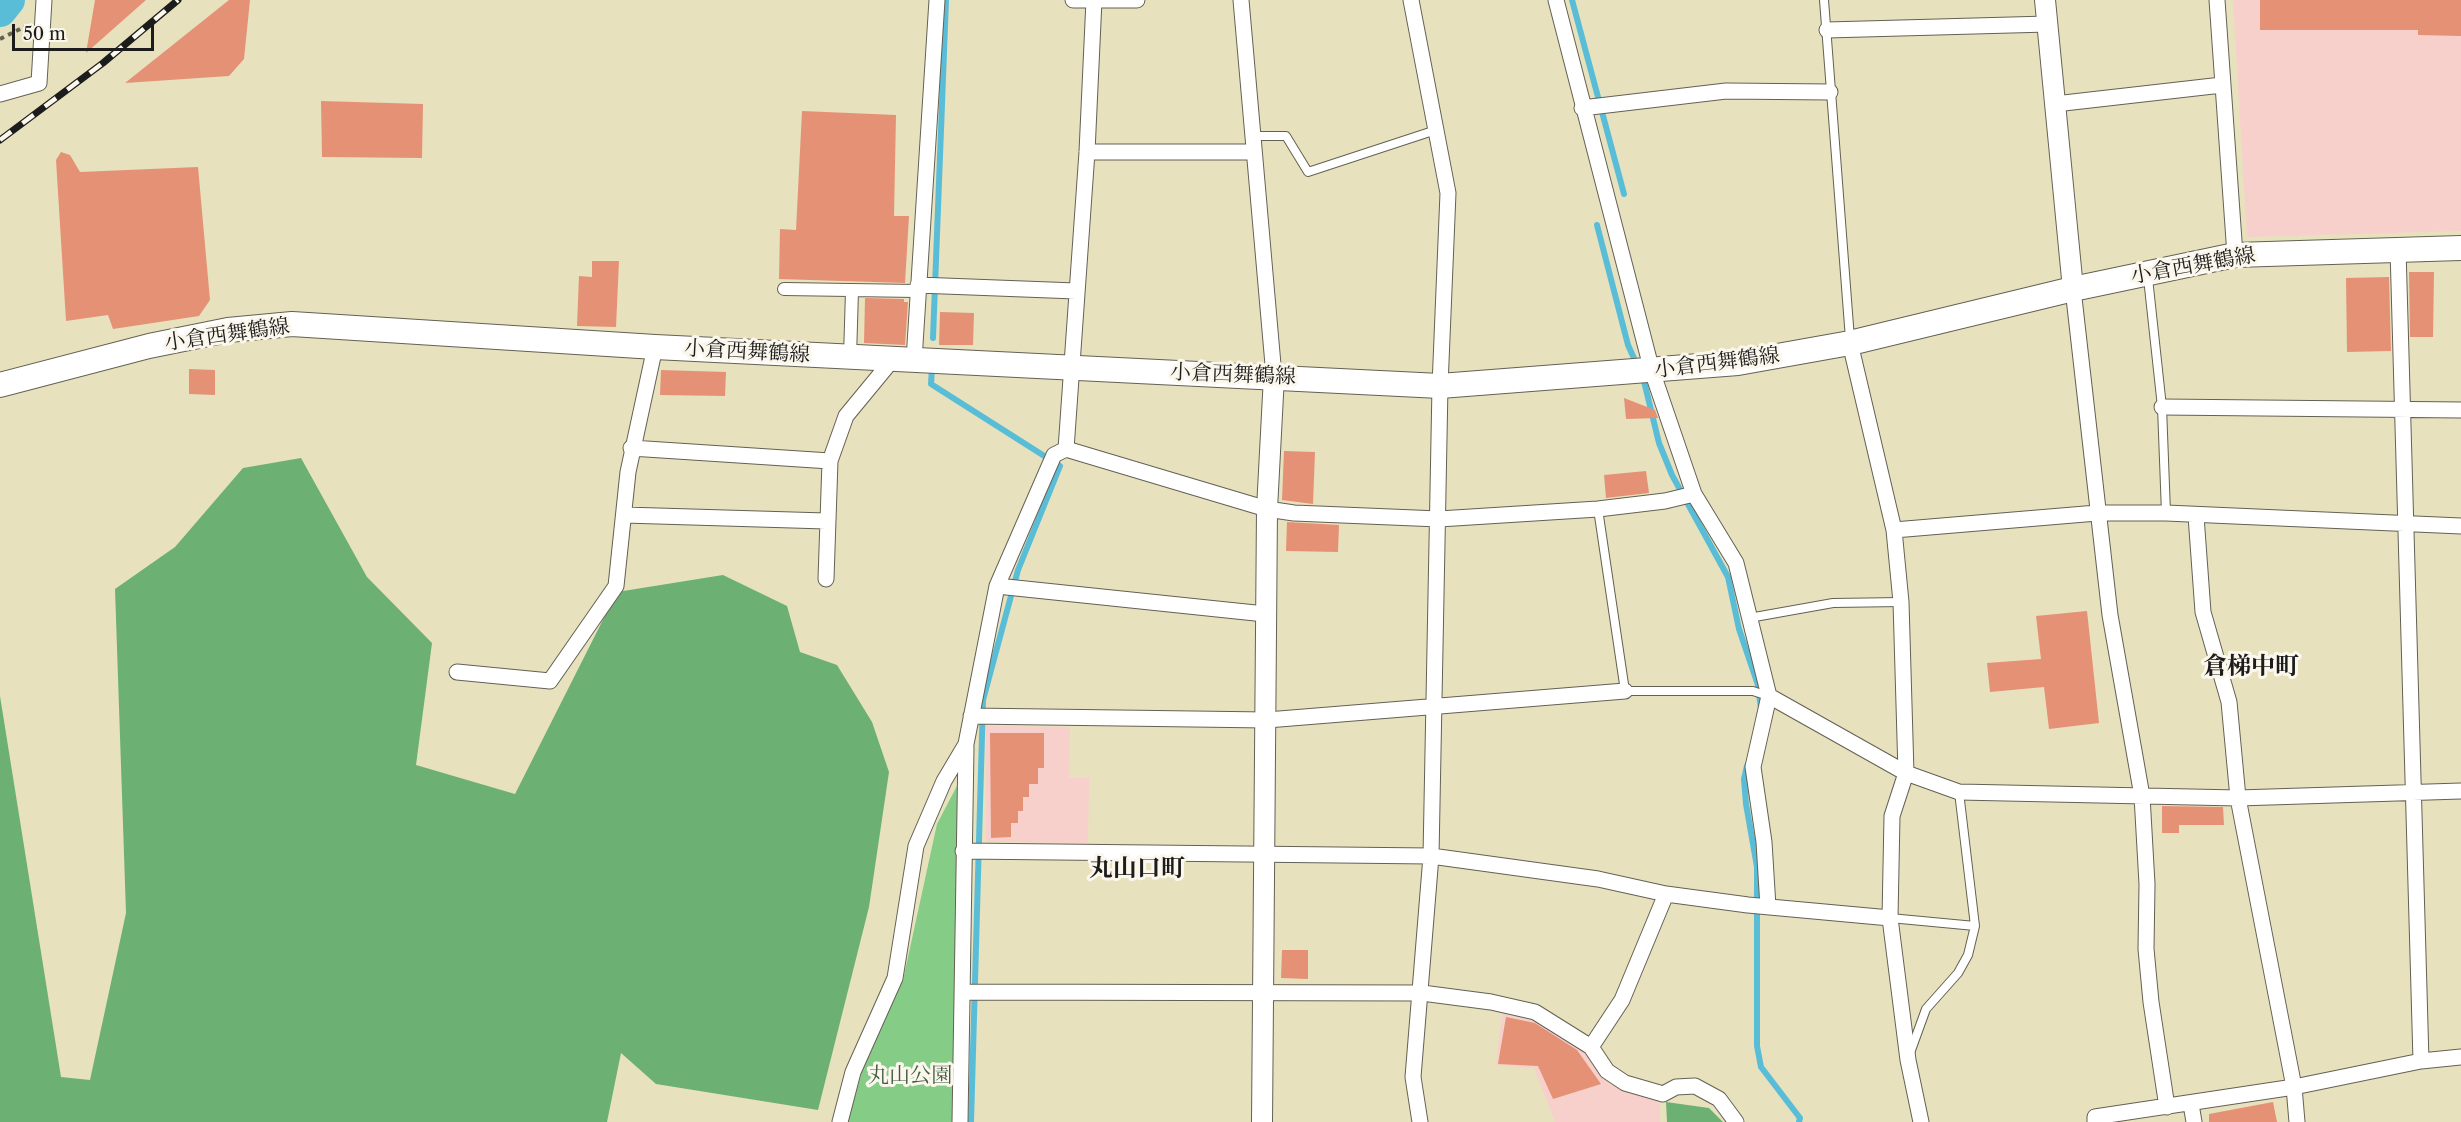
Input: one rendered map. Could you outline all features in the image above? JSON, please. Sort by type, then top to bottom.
[{"type":"main road","name":"小倉西舞鶴線","points":[[0,385],[149,346],[260,326],[292,324],[655,347],[1440,386],[1738,363],[1850,343],[2073,289],[2235,255],[2461,248]]},
{"type":"street","points":[[0,94],[39,83],[44,0]]},
{"type":"street","points":[[826,579],[826,521],[830,460],[846,416],[903,359],[925,286],[937,0]]},
{"type":"street","points":[[1073,0],[1137,0]]},
{"type":"street","points":[[1241,0],[1274,376],[1267,509],[1265,614],[1267,720],[1262,1122]]},
{"type":"street","points":[[1411,0],[1448,193],[1440,386],[1436,706],[1431,856],[1422,993],[1413,1077],[1419,1122]]},
{"type":"street","points":[[1556,0],[1582,108],[1652,371],[1691,495],[1736,563],[1749,618],[1761,693],[1753,767],[1764,842],[1759,906]]},
{"type":"street","points":[[2046,0],[2097,513],[2110,615],[2142,796],[2147,884],[2146,949],[2167,1107]]},
{"type":"street","points":[[2217,0],[2235,255]]},
{"type":"street","points":[[840,1122],[853,1072],[895,978],[916,846],[944,781],[966,744],[1009,587],[1045,473],[1060,452],[1071,368],[1087,152],[1094,1]]},
{"type":"street","points":[[1827,30],[2048,24]]},
{"type":"street","points":[[2055,104],[2222,85]]},
{"type":"street","points":[[1582,108],[1726,91],[1830,92]]},
{"type":"street","points":[[1087,152],[1253,152]]},
{"type":"street","points":[[2398,249],[2421,1061]]},
{"type":"street","points":[[784,289],[852,291],[925,286],[1076,291]]},
{"type":"street","points":[[850,357],[852,291]]},
{"type":"street","points":[[1850,343],[1894,530],[1901,603],[1906,773],[1892,816],[1890,918],[1908,1060],[1921,1122]]},
{"type":"street","points":[[457,672],[550,681],[616,586],[632,448],[655,347]]},
{"type":"street","points":[[2162,408],[2461,410]]},
{"type":"street","points":[[632,448],[830,460]]},
{"type":"street","points":[[1060,452],[1267,509],[1294,513],[1439,519],[1598,509],[1665,501],[1691,495]]},
{"type":"street","points":[[1894,530],[2097,513],[2166,513],[2461,526]]},
{"type":"street","points":[[624,514],[826,521]]},
{"type":"street","points":[[2196,516],[2203,612],[2229,702],[2238,798],[2294,1088],[2297,1122]]},
{"type":"street","points":[[1009,587],[1265,614]]},
{"type":"street","points":[[975,716],[1267,720],[1625,691]]},
{"type":"street","points":[[1761,693],[1906,773],[1959,792],[2238,798],[2461,791]]},
{"type":"street","points":[[960,1122],[963,992],[974,851],[966,744]]},
{"type":"street","points":[[974,851],[1431,856],[1598,879],[1666,894],[1759,906],[1890,918]]},
{"type":"street","points":[[1591,1047],[1622,1000],[1666,894]]},
{"type":"street","points":[[963,992],[1422,993],[1491,1002],[1535,1012],[1591,1047],[1607,1071],[1625,1083],[1663,1094],[1676,1087],[1695,1086],[1719,1099],[1736,1122]]},
{"type":"street","points":[[2095,1122],[2095,1117],[2294,1088],[2421,1061],[2461,1057]]},
{"type":"street","points":[[2191,1104],[2194,1122]]},
{"type":"lane","points":[[1824,0],[1850,343]]},
{"type":"lane","points":[[1252,136],[1286,136],[1308,172],[1436,130]]},
{"type":"lane","points":[[2147,273],[2162,408],[2166,513]]},
{"type":"lane","points":[[1598,509],[1625,691],[1761,693]]},
{"type":"lane","points":[[1749,618],[1833,603],[1901,603]]},
{"type":"lane","points":[[1908,1060],[1926,1009],[1958,973],[1968,955],[1976,926],[1966,865],[1959,792]]},
{"type":"lane","points":[[1890,918],[1976,926]]},
{"type":"path","points":[[0,39],[42,16]]},
{"type":"shaded area","points":[[2233,0],[2461,0],[2461,231],[2247,237]]},
{"type":"shaded area","points":[[986,726],[1070,727],[1069,778],[1089,778],[1088,843],[986,842]]},
{"type":"shaded area","points":[[1502,1014],[1547,1023],[1586,1052],[1609,1084],[1660,1099],[1660,1122],[1555,1122],[1534,1068],[1496,1065]]},
{"type":"green space","points":[[301,458],[367,577],[432,643],[416,765],[515,794],[617,592],[723,575],[787,606],[800,652],[837,665],[872,722],[889,772],[869,907],[818,1110],[656,1084],[621,1053],[607,1122],[0,1122],[0,696],[61,1077],[90,1080],[126,913],[115,589],[175,547],[243,468]]},
{"type":"green space","name":"丸山公園","points":[[959,782],[955,1122],[848,1122],[862,1071],[903,980],[937,824]]},
{"type":"green space","points":[[1666,1102],[1709,1108],[1723,1122],[1667,1122]]},
{"type":"building","points":[[95,0],[146,0],[86,53]]},
{"type":"building","points":[[229,0],[250,0],[244,59],[229,76],[125,83]]},
{"type":"building","points":[[2260,0],[2461,0],[2461,36],[2418,35],[2418,30],[2260,30]]},
{"type":"building","points":[[321,101],[423,104],[422,158],[322,157]]},
{"type":"building","points":[[802,111],[896,115],[894,216],[909,216],[905,283],[779,279],[780,229],[796,230]]},
{"type":"building","points":[[61,152],[70,155],[80,172],[198,167],[210,300],[199,316],[113,329],[108,315],[66,321],[56,160]]},
{"type":"building","points":[[592,261],[619,261],[616,327],[577,326],[579,276],[592,277]]},
{"type":"building","points":[[2409,272],[2434,272],[2433,337],[2410,337]]},
{"type":"building","points":[[2389,277],[2391,351],[2347,352],[2346,278]]},
{"type":"building","points":[[865,298],[904,299],[904,302],[908,302],[905,345],[864,343]]},
{"type":"building","points":[[940,312],[974,313],[973,345],[939,345]]},
{"type":"building","points":[[189,369],[215,370],[215,395],[189,394]]},
{"type":"building","points":[[661,370],[726,372],[725,396],[660,395]]},
{"type":"building","points":[[1624,398],[1655,410],[1658,418],[1626,419]]},
{"type":"building","points":[[1284,451],[1315,452],[1313,504],[1282,500]]},
{"type":"building","points":[[1646,471],[1649,493],[1606,498],[1604,475]]},
{"type":"building","points":[[1287,522],[1339,525],[1338,552],[1286,551]]},
{"type":"building","points":[[2087,611],[2099,723],[2049,729],[2044,687],[1990,692],[1987,663],[2041,659],[2036,616]]},
{"type":"building","points":[[990,733],[1044,733],[1044,768],[1038,768],[1038,784],[1029,784],[1029,797],[1023,797],[1023,811],[1018,811],[1018,823],[1011,823],[1011,837],[991,838]]},
{"type":"building","points":[[2162,806],[2223,807],[2224,825],[2179,825],[2179,833],[2162,833]]},
{"type":"building","points":[[1282,950],[1308,950],[1308,979],[1281,978]]},
{"type":"building","points":[[1506,1017],[1535,1023],[1577,1050],[1601,1084],[1553,1099],[1538,1066],[1498,1064]]},
{"type":"building","points":[[2273,1102],[2277,1122],[2209,1122],[2209,1114]]},
{"type":"waterway","points":[[0,10],[8,0]]},
{"type":"waterway","points":[[933,338],[946,0]]},
{"type":"waterway","points":[[1572,0],[1624,194]]},
{"type":"waterway","points":[[1597,225],[1628,345],[1637,365]]},
{"type":"waterway","points":[[932,368],[931,384],[1060,466],[1018,570],[983,700],[971,1122]]},
{"type":"waterway","points":[[1643,377],[1659,443],[1672,475],[1728,577],[1739,629],[1758,685],[1761,709]]},
{"type":"waterway","points":[[1747,766],[1744,779],[1746,804],[1757,867],[1757,1046],[1761,1067],[1800,1118],[1799,1122]]},
{"type":"railway","points":[[0,140],[103,63],[178,0]]},
{"type":"district","name":"倉梯中町","points":[[2251,667]]},
{"type":"district","name":"丸山口町","points":[[1137,869]]}]
